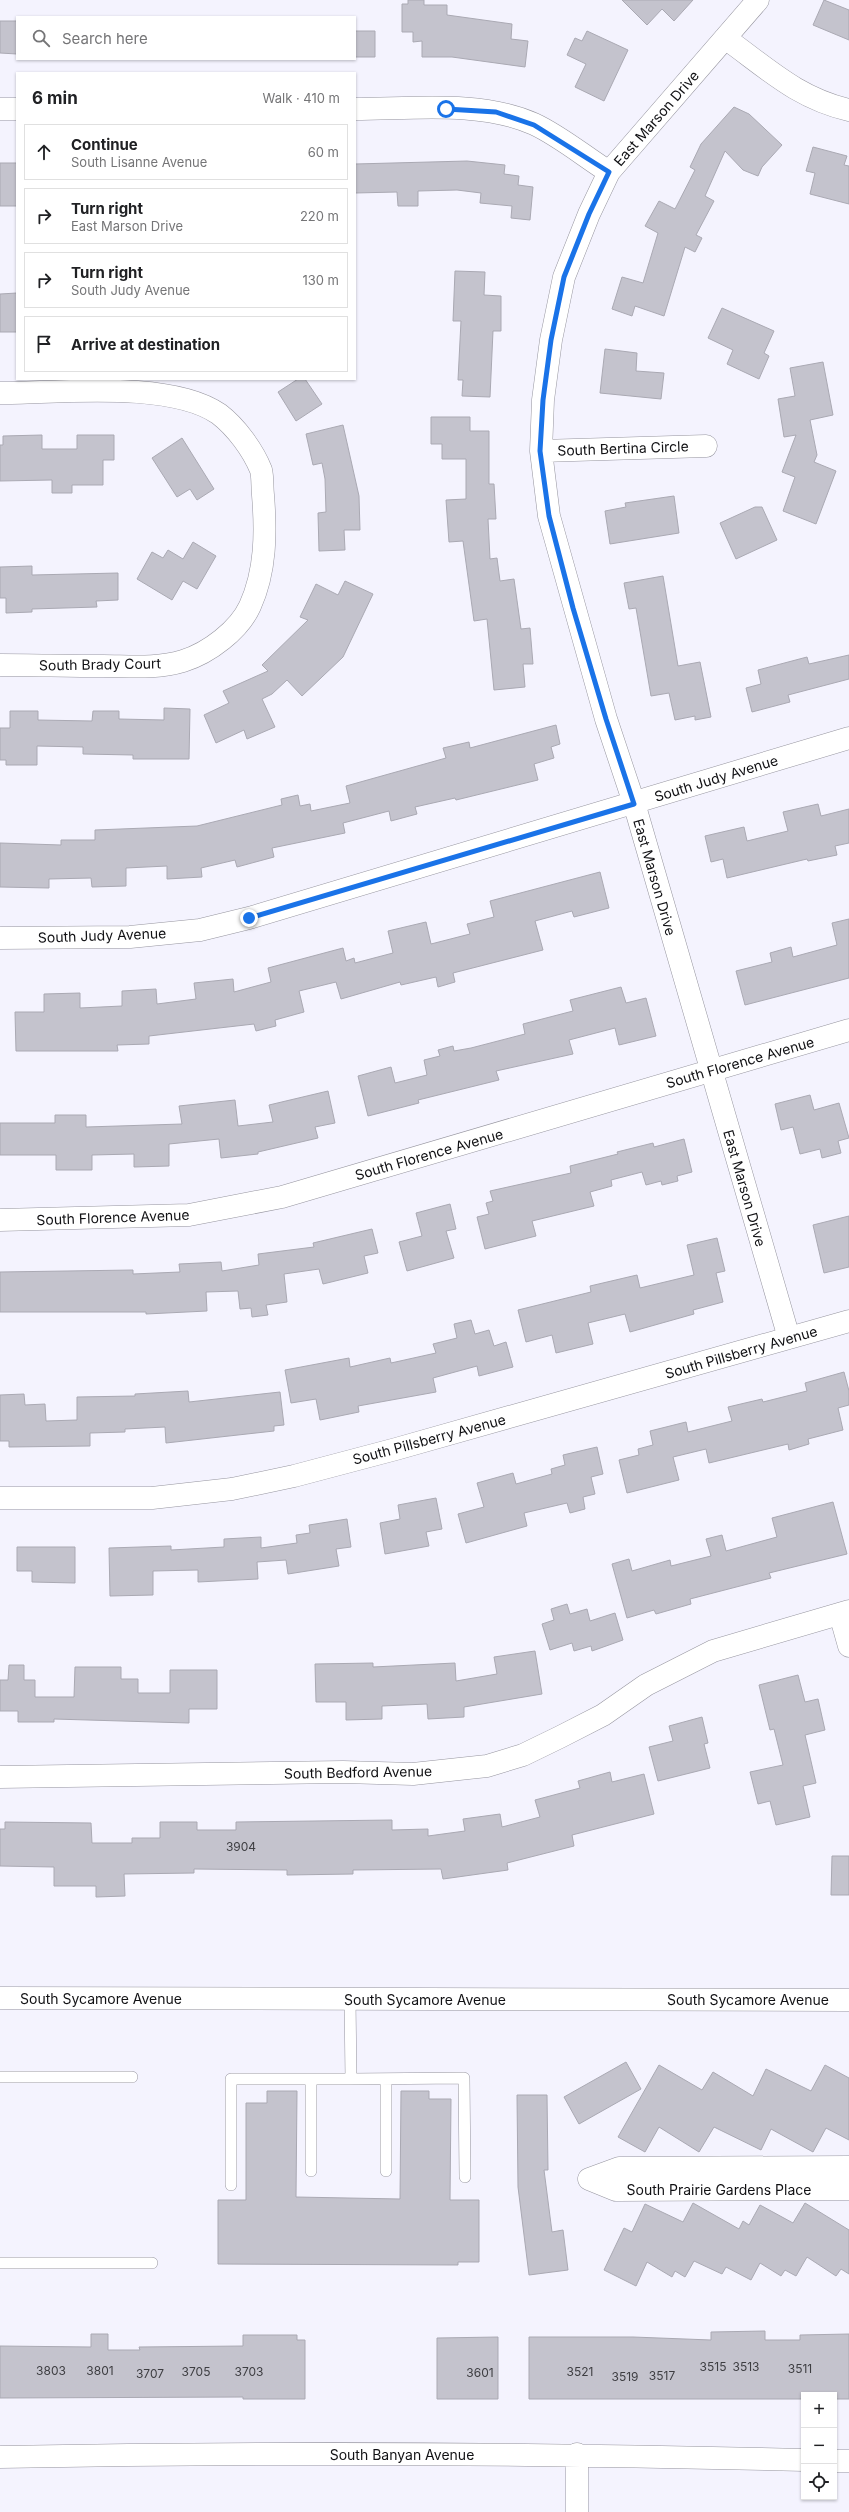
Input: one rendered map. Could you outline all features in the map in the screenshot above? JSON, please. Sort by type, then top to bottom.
[{"type":"street","name":"East Marson Drive","points":[[758,0],[609,172],[589,214],[564,277],[551,340],[543,400],[540,451],[549,516],[573,608],[606,719],[634,804],[789,1338]]},
{"type":"street","points":[[725,38],[801,94],[824,104],[849,110]]},
{"type":"street","points":[[0,109],[16,109]]},
{"type":"street","points":[[356,109],[446,109],[496,112],[534,125],[609,172]]},
{"type":"street","name":"South Brady Court","points":[[0,393],[150,393],[190,400],[212,411],[236,430],[250,450],[261,472],[265,527],[261,575],[250,607],[232,631],[206,651],[184,661],[150,667],[0,665]]},
{"type":"street","name":"South Bertina Circle","points":[[540,451],[706,446]]},
{"type":"street","name":"South Judy Avenue","points":[[0,938],[130,937],[200,930],[249,918],[634,804],[849,738]]},
{"type":"street","name":"South Florence Avenue","points":[[0,1220],[189,1215],[282,1197],[849,1030]]},
{"type":"street","name":"South Pillsberry Avenue","points":[[0,1498],[152,1498],[232,1489],[294,1476],[396,1449],[849,1321]]},
{"type":"street","points":[[845,1612],[849,1646]]},
{"type":"street","name":"South Bedford Avenue","points":[[0,1778],[343,1772],[413,1774],[488,1766],[523,1755],[560,1737],[603,1715],[652,1682],[713,1651],[845,1612]]},
{"type":"street","name":"South Sycamore Avenue","points":[[0,1998],[849,2000]]},
{"type":"street","name":"South Prairie Gardens Place","points":[[849,2167],[620,2168],[589,2179],[616,2190],[849,2189]]},
{"type":"street","name":"South Banyan Avenue","points":[[0,2457],[138,2454],[578,2454],[801,2460]]},
{"type":"street","points":[[578,2454],[578,2512]]},
{"type":"street","points":[[837,2461],[849,2461]]},
{"type":"lane","points":[[350,1999],[351,2079]]},
{"type":"lane","points":[[0,2077],[132,2077]]},
{"type":"lane","points":[[231,2185],[231,2079],[464,2078],[465,2177]]},
{"type":"lane","points":[[311,2079],[311,2171]]},
{"type":"lane","points":[[386,2079],[386,2171]]},
{"type":"lane","points":[[0,2263],[152,2263]]},
{"type":"building","points":[[408,0],[424,0],[424,5],[447,5],[447,15],[512,24],[511,39],[528,41],[525,67],[452,57],[422,57],[422,41],[413,42],[413,32],[402,32],[402,4],[408,4]]},
{"type":"building","points":[[622,0],[693,0],[674,21],[662,9],[647,25]]},
{"type":"building","points":[[824,0],[849,10],[849,40],[813,25]]},
{"type":"building","points":[[0,21],[16,21],[16,54],[0,53]]},
{"type":"building","points":[[356,31],[375,31],[375,57],[356,57]]},
{"type":"building","points":[[587,31],[628,50],[604,101],[575,87],[586,64],[567,55],[575,38],[582,41]]},
{"type":"building","points":[[734,107],[749,114],[782,145],[762,167],[758,176],[743,170],[725,151],[705,196],[714,201],[696,235],[702,238],[695,252],[685,247],[664,316],[635,306],[632,316],[612,309],[622,277],[643,283],[658,233],[645,226],[659,201],[675,209],[695,170],[690,167],[701,144]]},
{"type":"building","points":[[813,147],[847,156],[844,165],[849,166],[849,204],[810,194],[815,173],[806,171]]},
{"type":"building","points":[[467,161],[505,165],[504,174],[519,176],[518,185],[533,187],[530,220],[511,218],[512,206],[480,203],[481,193],[457,190],[418,191],[418,206],[398,206],[397,192],[356,193],[356,164]]},
{"type":"building","points":[[0,163],[16,163],[16,206],[0,206]]},
{"type":"building","points":[[455,271],[485,272],[484,295],[501,296],[501,331],[493,331],[490,397],[462,396],[463,380],[458,380],[461,321],[453,321]]},
{"type":"building","points":[[16,293],[16,332],[0,332],[0,294]]},
{"type":"building","points":[[722,308],[774,331],[764,353],[769,356],[759,379],[727,364],[733,350],[708,338]]},
{"type":"building","points":[[605,349],[637,353],[636,371],[664,373],[661,399],[600,393]]},
{"type":"building","points":[[823,362],[833,415],[810,420],[817,455],[814,462],[836,471],[816,524],[783,511],[795,477],[782,472],[796,435],[784,437],[778,399],[795,396],[790,368]]},
{"type":"building","points":[[296,380],[306,380],[322,404],[296,421],[278,392]]},
{"type":"building","points":[[431,417],[470,417],[470,431],[489,431],[489,484],[494,484],[496,519],[488,519],[490,559],[497,558],[500,581],[514,579],[521,629],[530,628],[533,664],[523,664],[525,687],[494,690],[487,619],[474,621],[463,541],[449,542],[446,500],[466,499],[466,459],[442,459],[442,444],[431,444]]},
{"type":"building","points":[[343,425],[359,496],[360,530],[344,530],[345,550],[319,551],[318,513],[326,512],[325,479],[322,463],[313,465],[306,434]]},
{"type":"building","points":[[42,435],[42,449],[77,449],[77,435],[114,435],[114,460],[103,460],[103,485],[72,485],[72,493],[52,493],[52,480],[0,481],[0,445],[3,445],[3,436]]},
{"type":"building","points":[[182,438],[214,489],[197,500],[190,489],[177,497],[152,458]]},
{"type":"building","points":[[674,496],[679,533],[610,544],[605,511],[626,507],[625,503]]},
{"type":"building","points":[[755,507],[762,507],[777,540],[736,559],[720,523]]},
{"type":"building","points":[[193,542],[216,556],[197,589],[183,581],[172,600],[137,579],[152,552],[163,558],[168,550],[183,559]]},
{"type":"building","points":[[32,566],[32,575],[118,573],[118,600],[96,601],[97,607],[32,609],[32,612],[6,613],[6,598],[0,598],[0,567]]},
{"type":"building","points":[[663,576],[678,666],[700,662],[711,717],[695,720],[695,716],[675,720],[669,693],[651,696],[636,608],[629,609],[624,583]]},
{"type":"building","points":[[345,581],[373,594],[343,657],[302,696],[287,680],[272,694],[262,699],[275,727],[247,739],[244,730],[216,743],[204,715],[229,703],[223,691],[268,671],[262,665],[308,620],[300,617],[316,584],[338,595]]},
{"type":"building","points":[[849,655],[849,679],[788,695],[790,702],[752,712],[746,688],[761,684],[758,670],[807,657],[809,664]]},
{"type":"building","points":[[164,708],[190,709],[189,759],[133,759],[133,755],[83,754],[83,747],[37,746],[37,765],[6,765],[6,760],[0,760],[0,728],[10,728],[10,711],[38,711],[38,720],[92,721],[93,711],[119,711],[119,719],[164,720]]},
{"type":"building","points":[[556,725],[560,744],[551,747],[554,758],[534,764],[538,780],[456,800],[455,798],[415,807],[417,814],[391,821],[389,811],[343,823],[345,833],[272,848],[274,857],[237,867],[235,860],[201,868],[202,877],[167,879],[167,866],[126,868],[126,886],[92,887],[91,878],[49,879],[49,888],[0,887],[0,843],[61,845],[61,840],[95,840],[95,830],[197,826],[282,805],[281,799],[298,795],[300,806],[310,804],[311,811],[350,803],[346,786],[446,758],[443,748],[469,742],[470,748]]},
{"type":"building","points":[[818,804],[821,816],[849,809],[849,843],[835,846],[837,855],[808,861],[807,859],[727,878],[723,859],[711,862],[705,836],[744,827],[747,841],[788,831],[783,812]]},
{"type":"building","points":[[600,872],[609,908],[574,917],[572,911],[535,921],[543,950],[453,973],[455,982],[438,987],[436,977],[401,985],[400,982],[341,999],[336,982],[299,991],[304,1012],[275,1020],[276,1026],[256,1031],[254,1024],[149,1036],[149,1044],[117,1045],[118,1051],[16,1051],[15,1012],[44,1012],[44,994],[80,993],[80,1008],[122,1006],[122,991],[156,989],[157,1004],[196,999],[194,983],[233,979],[234,992],[271,982],[268,968],[343,948],[346,961],[354,958],[355,963],[393,953],[388,931],[426,922],[431,944],[470,934],[467,924],[494,917],[490,901]]},
{"type":"building","points":[[849,919],[849,978],[745,1005],[736,971],[772,962],[770,953],[791,947],[793,957],[837,945],[832,923]]},
{"type":"building","points":[[621,987],[626,1003],[646,998],[656,1036],[619,1045],[615,1028],[569,1040],[573,1054],[496,1071],[499,1080],[418,1100],[419,1103],[368,1116],[358,1076],[391,1067],[395,1083],[427,1075],[424,1060],[440,1056],[438,1050],[453,1046],[454,1051],[471,1048],[525,1034],[523,1024],[573,1011],[570,1000]]},
{"type":"building","points":[[328,1091],[335,1123],[315,1127],[318,1138],[258,1152],[258,1154],[221,1158],[219,1139],[169,1144],[169,1166],[134,1167],[134,1154],[92,1155],[92,1170],[56,1170],[56,1155],[0,1155],[0,1123],[55,1123],[55,1115],[86,1115],[86,1127],[182,1124],[179,1106],[235,1100],[238,1126],[273,1122],[269,1105]]},
{"type":"building","points":[[810,1095],[814,1110],[839,1103],[849,1138],[838,1141],[841,1153],[822,1158],[820,1149],[800,1154],[793,1127],[781,1130],[775,1104]]},
{"type":"building","points":[[684,1139],[692,1172],[677,1176],[678,1181],[662,1185],[661,1181],[646,1185],[642,1172],[611,1180],[612,1186],[590,1192],[594,1206],[532,1221],[536,1236],[485,1249],[477,1217],[489,1214],[486,1203],[493,1201],[490,1191],[571,1173],[570,1166],[618,1154],[617,1152],[653,1143],[654,1147]]},
{"type":"building","points":[[450,1204],[456,1229],[446,1231],[454,1258],[407,1271],[399,1242],[422,1236],[416,1213]]},
{"type":"building","points":[[849,1216],[849,1267],[824,1273],[813,1225]]},
{"type":"building","points":[[372,1229],[378,1253],[364,1256],[368,1273],[323,1284],[319,1269],[284,1274],[287,1302],[266,1305],[268,1315],[252,1317],[251,1308],[240,1309],[238,1291],[206,1292],[207,1311],[146,1314],[146,1312],[0,1312],[0,1272],[133,1270],[133,1274],[180,1272],[179,1264],[221,1262],[222,1271],[259,1265],[258,1254],[314,1247],[313,1243]]},
{"type":"building","points":[[717,1238],[725,1271],[716,1273],[723,1302],[693,1310],[694,1314],[630,1332],[625,1314],[588,1323],[593,1344],[556,1353],[552,1335],[526,1342],[518,1310],[591,1292],[590,1286],[637,1275],[640,1288],[694,1275],[687,1245]]},
{"type":"building","points":[[471,1320],[475,1334],[489,1330],[494,1346],[506,1342],[513,1367],[479,1376],[477,1366],[433,1378],[436,1392],[358,1406],[359,1412],[320,1420],[316,1399],[291,1403],[285,1370],[349,1358],[350,1367],[390,1358],[391,1363],[436,1353],[433,1344],[457,1338],[454,1324]]},
{"type":"building","points":[[844,1372],[849,1391],[849,1405],[838,1408],[843,1430],[808,1439],[809,1444],[789,1450],[788,1444],[709,1463],[706,1449],[673,1457],[679,1480],[627,1493],[619,1460],[639,1455],[638,1449],[653,1445],[650,1431],[686,1422],[688,1432],[732,1421],[728,1407],[762,1399],[763,1402],[807,1391],[805,1383]]},
{"type":"building","points":[[188,1391],[189,1402],[280,1392],[284,1425],[274,1426],[274,1431],[166,1443],[165,1427],[125,1429],[125,1432],[90,1433],[90,1446],[9,1447],[9,1441],[0,1441],[0,1395],[24,1394],[25,1405],[45,1404],[46,1421],[77,1420],[77,1397],[135,1396],[135,1394]]},
{"type":"building","points":[[597,1447],[603,1474],[591,1477],[595,1494],[583,1497],[585,1509],[570,1513],[567,1503],[524,1513],[527,1526],[466,1543],[458,1514],[484,1507],[477,1483],[513,1473],[516,1484],[552,1474],[551,1469],[565,1465],[563,1455]]},
{"type":"building","points":[[436,1498],[442,1529],[426,1532],[429,1546],[385,1554],[380,1523],[400,1519],[398,1505]]},
{"type":"building","points":[[833,1502],[847,1554],[769,1573],[771,1578],[690,1599],[691,1604],[656,1614],[654,1610],[627,1618],[612,1564],[629,1559],[632,1571],[670,1560],[671,1566],[711,1556],[706,1539],[722,1535],[726,1551],[777,1537],[772,1518]]},
{"type":"building","points":[[347,1519],[351,1547],[336,1549],[339,1566],[288,1574],[286,1560],[257,1562],[258,1579],[198,1582],[198,1570],[153,1571],[153,1595],[110,1596],[109,1548],[171,1546],[171,1550],[224,1547],[224,1539],[261,1537],[261,1548],[297,1543],[296,1535],[310,1533],[309,1525]]},
{"type":"building","points":[[17,1547],[75,1547],[75,1583],[32,1582],[32,1571],[17,1571]]},
{"type":"building","points":[[567,1604],[570,1614],[587,1609],[590,1621],[615,1613],[623,1640],[592,1651],[591,1646],[574,1651],[572,1643],[550,1650],[542,1624],[554,1620],[551,1609]]},
{"type":"building","points":[[535,1651],[542,1694],[464,1707],[464,1717],[428,1719],[427,1704],[382,1706],[382,1719],[346,1720],[346,1702],[316,1702],[315,1664],[373,1663],[373,1667],[455,1663],[456,1681],[497,1674],[494,1657]]},
{"type":"building","points":[[9,1665],[24,1665],[24,1680],[35,1680],[35,1697],[74,1697],[75,1667],[121,1667],[121,1679],[138,1679],[138,1693],[170,1693],[170,1670],[217,1670],[217,1709],[189,1709],[189,1723],[54,1719],[54,1722],[18,1722],[18,1711],[0,1711],[0,1680],[8,1680]]},
{"type":"building","points":[[798,1675],[805,1702],[818,1699],[825,1730],[805,1735],[816,1783],[803,1786],[810,1817],[776,1825],[770,1801],[758,1804],[750,1772],[783,1765],[774,1729],[770,1730],[759,1685]]},
{"type":"building","points":[[702,1717],[708,1743],[704,1744],[710,1768],[658,1781],[649,1747],[673,1741],[669,1726]]},
{"type":"building","points":[[610,1772],[612,1782],[644,1774],[654,1814],[572,1835],[574,1846],[507,1863],[508,1870],[443,1879],[441,1869],[353,1870],[353,1874],[287,1875],[287,1870],[194,1869],[194,1873],[124,1874],[125,1896],[96,1897],[96,1886],[54,1886],[54,1867],[0,1866],[0,1829],[5,1829],[5,1822],[91,1823],[92,1843],[132,1843],[132,1838],[160,1838],[160,1822],[197,1822],[197,1830],[236,1830],[236,1822],[392,1820],[392,1830],[428,1829],[428,1836],[465,1831],[463,1819],[500,1814],[502,1827],[540,1817],[535,1800],[580,1788],[578,1781]]},
{"type":"building","points":[[832,1856],[849,1856],[849,1895],[831,1895]]},
{"type":"building","points":[[626,2062],[641,2089],[579,2124],[564,2097]]},
{"type":"building","points":[[659,2065],[702,2090],[713,2072],[753,2096],[766,2069],[811,2091],[825,2065],[849,2078],[849,2140],[826,2128],[813,2152],[771,2129],[761,2150],[714,2127],[699,2152],[659,2127],[645,2152],[618,2137]]},
{"type":"building","points":[[267,2091],[297,2091],[296,2197],[400,2199],[401,2091],[429,2091],[429,2099],[451,2099],[450,2200],[479,2200],[479,2262],[458,2262],[458,2265],[218,2264],[218,2200],[246,2200],[246,2103],[267,2103]]},
{"type":"building","points":[[517,2095],[547,2095],[548,2170],[544,2170],[552,2232],[563,2230],[568,2270],[529,2275],[518,2187]]},
{"type":"building","points":[[693,2203],[739,2229],[743,2221],[749,2225],[760,2205],[793,2223],[805,2203],[849,2230],[849,2274],[841,2269],[836,2276],[807,2257],[796,2276],[785,2270],[781,2276],[760,2263],[751,2280],[726,2267],[722,2274],[694,2261],[685,2277],[675,2271],[672,2277],[647,2262],[636,2286],[604,2270],[624,2228],[632,2232],[645,2204],[683,2222]]},
{"type":"building","points":[[765,2331],[765,2340],[800,2340],[800,2335],[849,2334],[849,2399],[837,2399],[837,2392],[801,2392],[801,2399],[529,2399],[529,2337],[633,2337],[711,2340],[711,2332]]},
{"type":"building","points":[[91,2334],[108,2334],[108,2350],[140,2350],[139,2347],[243,2346],[243,2335],[297,2335],[297,2340],[305,2340],[305,2399],[243,2399],[243,2397],[0,2398],[0,2346],[91,2347]]},
{"type":"building","points":[[498,2337],[498,2399],[437,2399],[437,2338]]},
{"type":"route","points":[[249,918],[634,804],[606,719],[573,608],[549,516],[540,451],[543,400],[551,340],[564,277],[589,214],[609,172],[534,125],[496,112],[446,109]]}]
